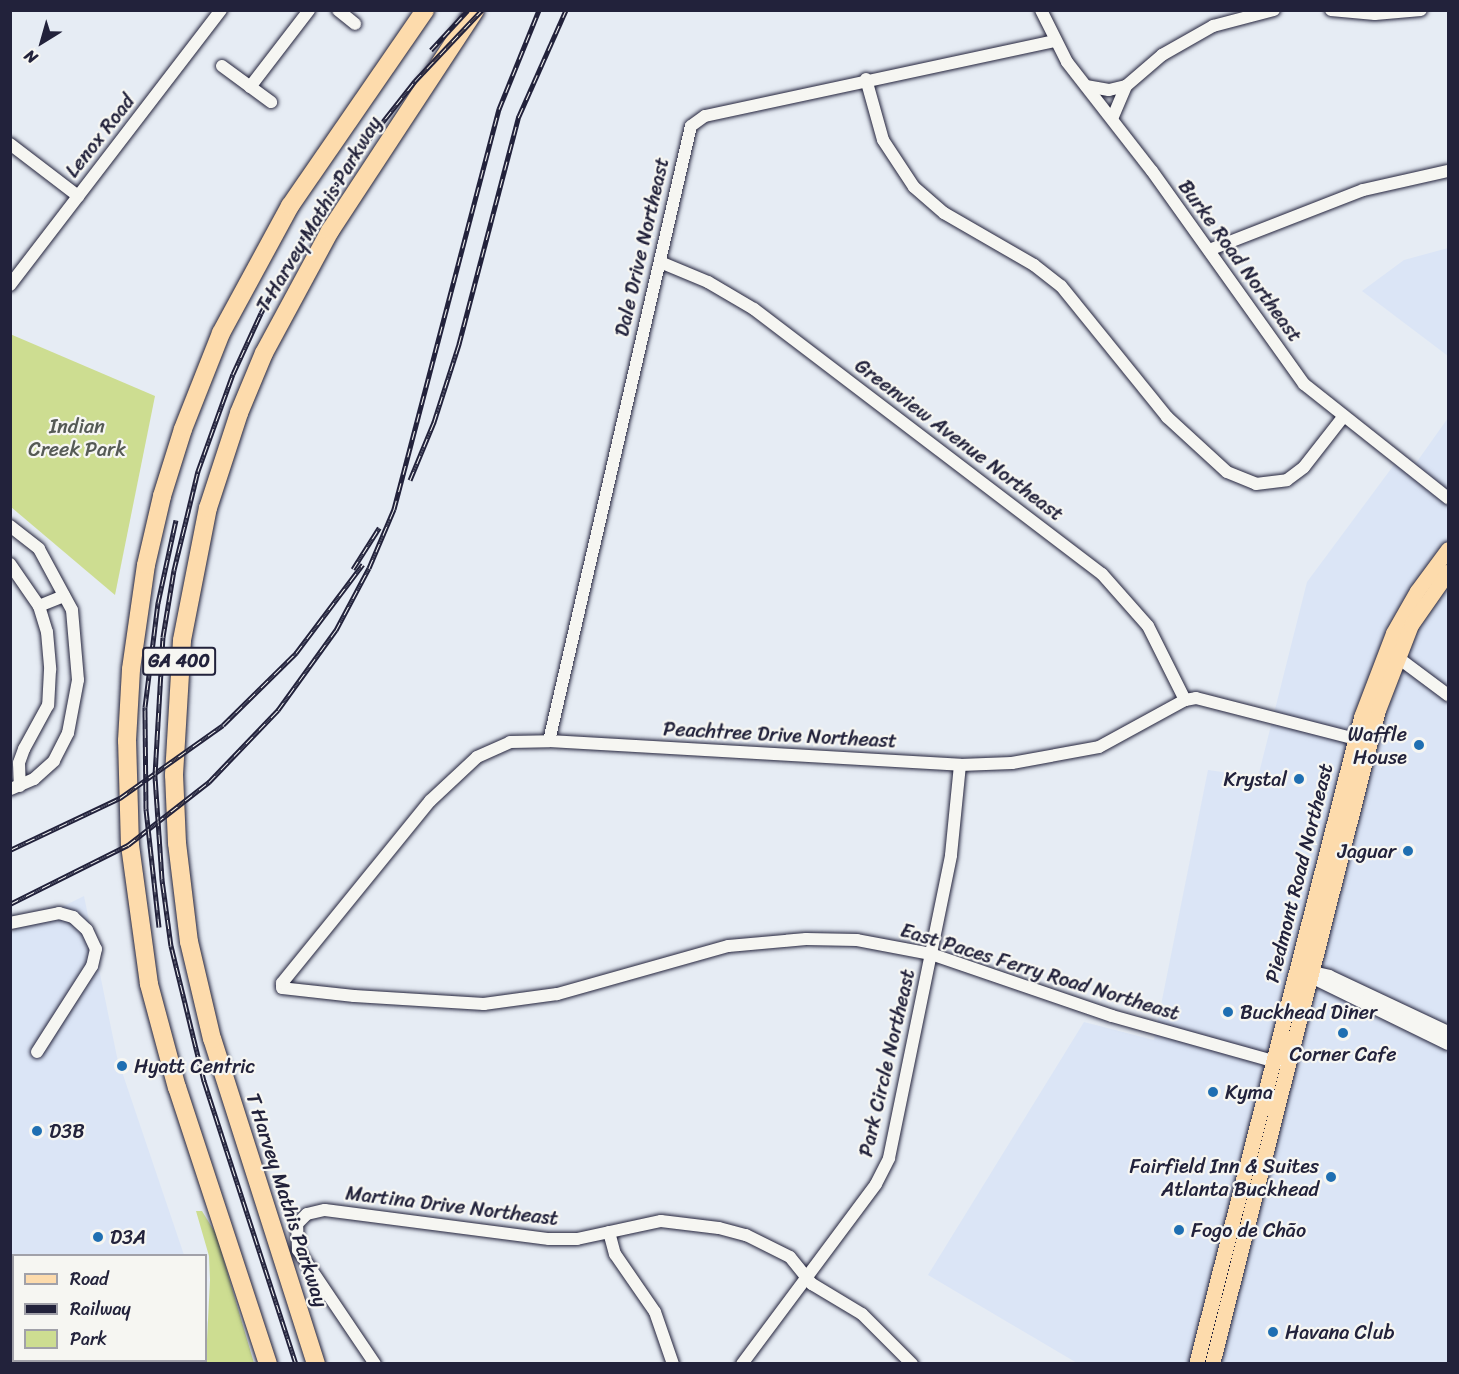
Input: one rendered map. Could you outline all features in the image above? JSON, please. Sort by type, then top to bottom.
[{"type":"highway","name":"T Harvey Mathis Parkway","points":[[268,1364],[177,1088],[143,950],[128,811],[127,729],[135,634],[162,495],[187,418],[221,333],[290,206],[425,10]]},
{"type":"highway","name":"T Harvey Mathis Parkway","points":[[316,1364],[214,1048],[189,942],[177,843],[174,775],[182,640],[208,508],[238,413],[268,342],[330,231],[475,10]]},
{"type":"main road","name":"Piedmont Road Northeast","points":[[1196,1364],[1306,972],[1362,741],[1417,591],[1449,549]]},
{"type":"main road","name":"Piedmont Road Northeast","points":[[1392,654],[1449,572]]},
{"type":"main road","name":"Piedmont Road Northeast","points":[[1212,1364],[1280,1063]]},
{"type":"street","name":"Lenox Road","points":[[10,285],[221,10]]},
{"type":"street","points":[[250,87],[309,10]]},
{"type":"street","points":[[338,10],[355,24]]},
{"type":"street","name":"Burke Road Northeast","points":[[1041,10],[1054,41],[1209,250],[1304,384],[1343,417],[1449,498]]},
{"type":"street","points":[[1086,86],[1109,90],[1126,86],[1185,40],[1242,16],[1275,10]]},
{"type":"street","points":[[1331,10],[1375,14],[1421,10]]},
{"type":"street","name":"Dale Drive Northeast","points":[[549,741],[689,132],[696,121],[866,79],[1054,41]]},
{"type":"street","points":[[222,66],[271,102]]},
{"type":"street","points":[[866,79],[883,140],[914,187],[944,213],[1034,265],[1061,286],[1167,417],[1227,472],[1256,484],[1287,480],[1304,467],[1343,417]]},
{"type":"street","points":[[1112,119],[1126,86]]},
{"type":"street","points":[[10,144],[78,196]]},
{"type":"street","points":[[1209,250],[1363,190],[1449,171]]},
{"type":"street","name":"Greenview Avenue Northeast","points":[[660,262],[708,282],[754,309],[1102,574],[1148,626],[1185,700]]},
{"type":"street","points":[[10,526],[39,549],[72,610],[78,680],[68,733],[44,772],[15,787]]},
{"type":"street","points":[[10,564],[39,606],[46,632],[48,705],[24,749],[15,787]]},
{"type":"street","points":[[39,606],[64,596]]},
{"type":"street","points":[[1392,654],[1449,695]]},
{"type":"street","points":[[1185,700],[1206,700],[1362,741]]},
{"type":"street","name":"Peachtree Drive Northeast","points":[[282,988],[289,971],[452,779],[498,746],[522,740],[960,765],[1012,763],[1083,752],[1114,740],[1185,700]]},
{"type":"street","name":"Park Circle Northeast","points":[[742,1364],[876,1184],[890,1158],[951,855],[960,765]]},
{"type":"street","points":[[10,923],[59,913],[72,917],[87,930],[96,949],[92,966],[37,1052]]},
{"type":"street","name":"East Paces Ferry Road Northeast","points":[[282,988],[424,1003],[484,1004],[557,994],[697,953],[760,942],[857,940],[932,954],[1112,1016],[1280,1063]]},
{"type":"street","points":[[1306,972],[1449,1032]]},
{"type":"street","points":[[1306,972],[1449,1044]]},
{"type":"street","name":"Martina Drive Northeast","points":[[375,1364],[302,1259],[296,1237],[301,1219],[307,1214],[325,1210],[549,1239],[609,1232],[661,1221],[719,1228],[746,1235],[790,1257],[806,1278],[862,1314],[912,1364]]},
{"type":"street","points":[[609,1232],[615,1254],[655,1312],[673,1364]]},
{"type":"shaded area","points":[[1448,248],[1448,356],[1362,291],[1404,260]]},
{"type":"shaded area","points":[[1448,418],[1448,1363],[1077,1363],[928,1275],[1084,1022],[1154,1040],[1208,770],[1258,777],[1307,582],[1402,454],[1416,463]]},
{"type":"shaded area","points":[[84,896],[117,1057],[184,1254],[12,1254],[12,1362],[207,1362],[207,1320],[221,1363],[11,1364],[11,932]]},
{"type":"green space","name":"Indian Creek Park","points":[[10,334],[155,396],[115,595],[11,507]]},
{"type":"green space","points":[[196,1211],[202,1211],[216,1234],[254,1363],[192,1364],[207,1362],[209,1256]]},
{"type":"railway","points":[[431,50],[468,10]]},
{"type":"railway","points":[[296,1364],[204,1081],[171,946],[162,879],[155,775],[163,637],[174,570],[198,471],[233,374],[261,313],[312,221],[352,161],[415,81],[482,10]]},
{"type":"railway","points":[[10,904],[128,845],[209,782],[278,710],[336,630],[369,568],[394,509],[499,109],[539,10]]},
{"type":"railway","points":[[410,480],[434,422],[459,344],[519,116],[566,10]]},
{"type":"railway","points":[[159,927],[146,809],[145,707],[158,603],[176,520]]},
{"type":"railway","points":[[353,569],[379,528]]},
{"type":"railway","points":[[10,850],[120,798],[223,725],[296,653],[363,564]]},
{"type":"place","name":"Waffle House","points":[[1419,745]]},
{"type":"place","name":"Krystal","points":[[1299,779]]},
{"type":"place","name":"Jaguar","points":[[1408,851]]},
{"type":"place","name":"Buckhead Diner","points":[[1228,1012]]},
{"type":"place","name":"Corner Cafe","points":[[1343,1033]]},
{"type":"place","name":"Hyatt Centric","points":[[122,1066]]},
{"type":"place","name":"Kyma","points":[[1213,1092]]},
{"type":"place","name":"D3B","points":[[37,1131]]},
{"type":"place","name":"Fairfield Inn & Suites Atlanta Buckhead","points":[[1331,1177]]},
{"type":"place","name":"Fogo de Chão","points":[[1179,1230]]},
{"type":"place","name":"D3A","points":[[98,1237]]},
{"type":"place","name":"Havana Club","points":[[1273,1332]]}]
